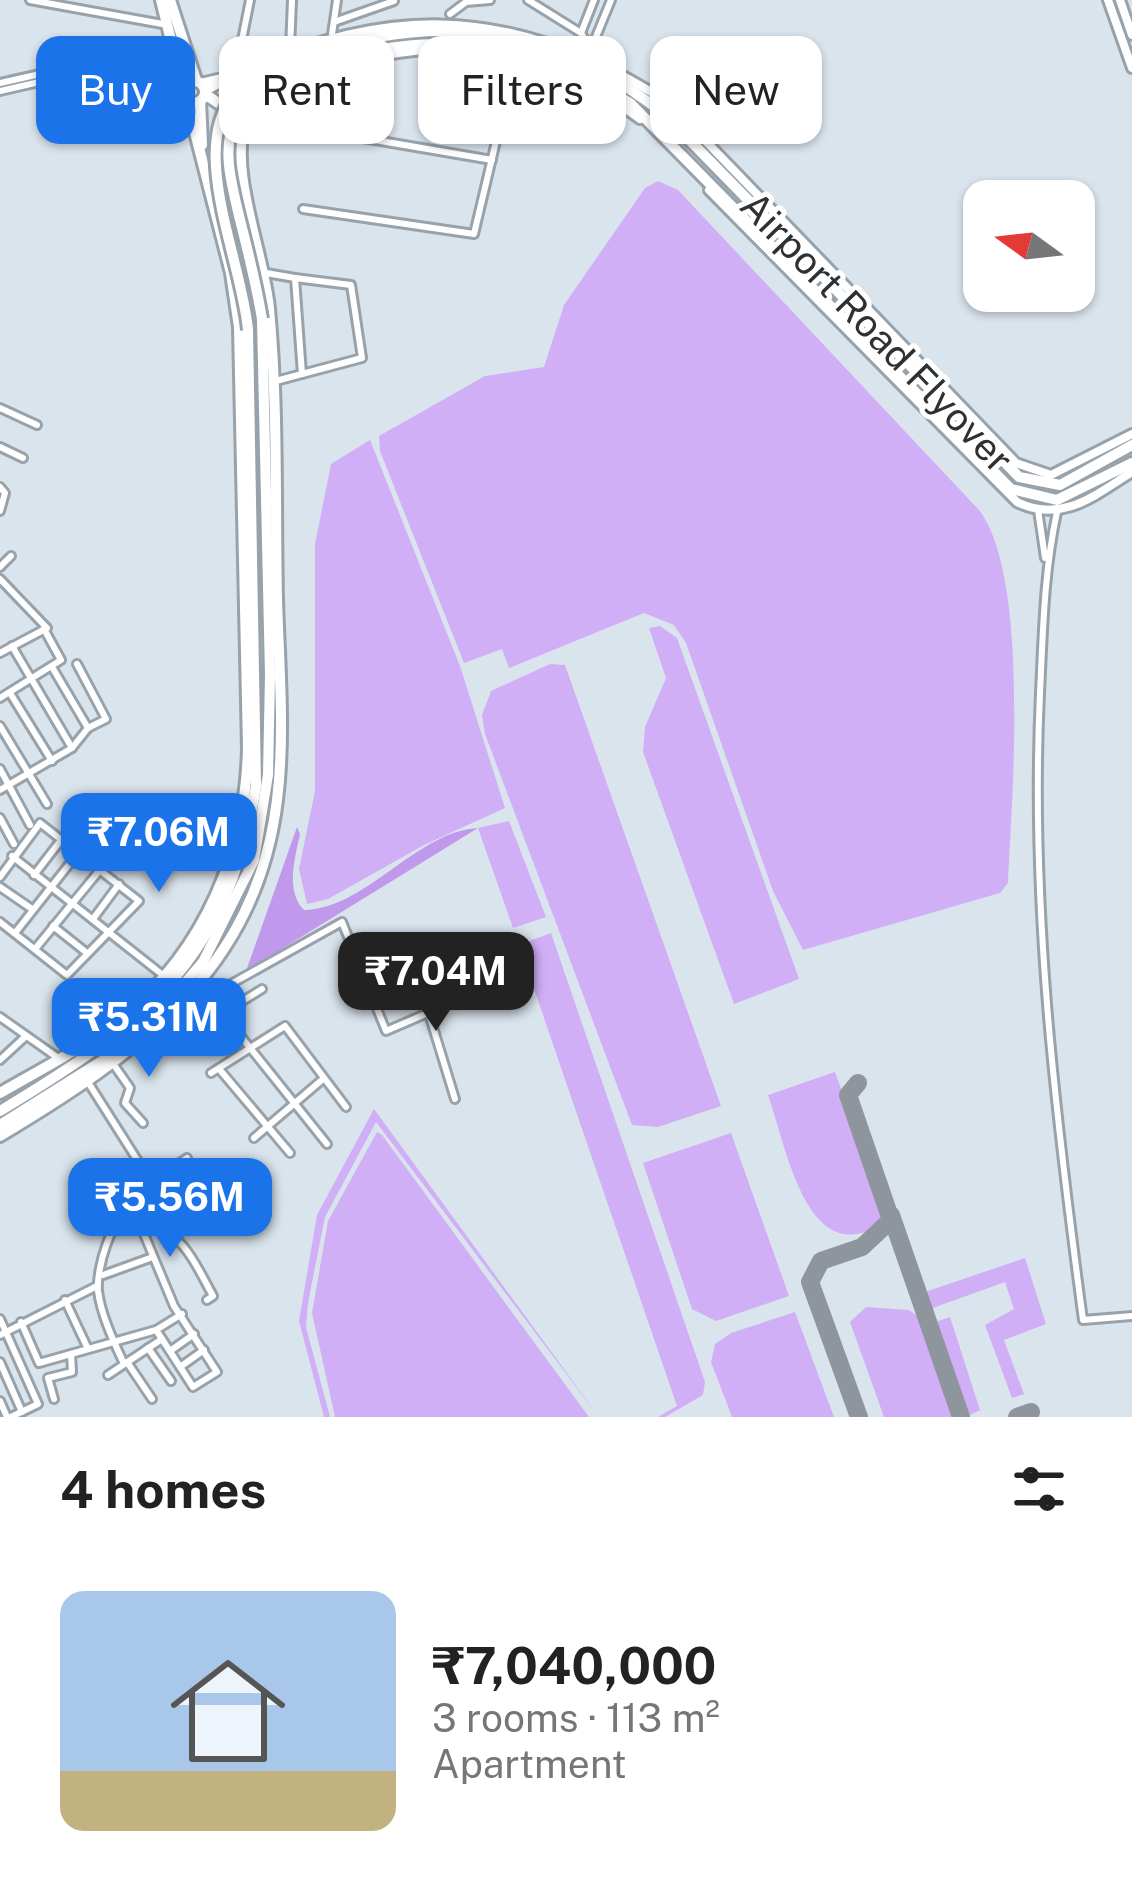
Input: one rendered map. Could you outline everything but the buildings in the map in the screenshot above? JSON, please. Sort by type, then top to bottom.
[{"type":"main road","points":[[0,1125],[80,1074],[142,1016],[185,967],[221,909],[248,832],[256,786],[245,363],[231,273],[201,154],[198,92],[165,0]]},
{"type":"main road","points":[[172,26],[172,36]]},
{"type":"main road","name":"Airport Road Flyover","points":[[245,363],[248,331],[243,282],[212,152],[216,123],[234,95],[271,70],[381,35],[455,29],[530,40],[600,68],[665,115],[1019,477],[1060,485],[1132,446]]},
{"type":"main road","points":[[0,1136],[149,1023],[182,988],[223,928],[254,860],[268,775],[269,380],[262,320],[226,158],[232,122],[250,99],[327,64],[418,44]]},
{"type":"main road","points":[[195,87],[219,107]]},
{"type":"main road","points":[[626,102],[650,119],[1003,481],[1036,504],[1071,497],[1132,468]]},
{"type":"main road","points":[[0,1111],[80,1074],[114,1065],[170,1018],[234,933],[259,877],[277,803],[269,380],[266,273],[241,164],[243,144]]},
{"type":"main road","points":[[0,1094],[122,1018],[164,976],[205,921],[243,816],[248,747],[245,363]]},
{"type":"street","points":[[30,0],[172,26]]},
{"type":"street","points":[[243,36],[250,0]]},
{"type":"street","points":[[291,36],[292,0]]},
{"type":"street","points":[[332,34],[337,0]]},
{"type":"street","points":[[449,14],[466,1],[490,0]]},
{"type":"street","points":[[528,0],[583,36]]},
{"type":"street","points":[[581,33],[594,0]]},
{"type":"street","points":[[596,36],[611,0]]},
{"type":"street","points":[[1108,0],[1129,39]]},
{"type":"street","points":[[1120,0],[1132,68]]},
{"type":"street","points":[[334,22],[394,1],[396,15]]},
{"type":"street","points":[[326,36],[396,15],[449,14],[551,36]]},
{"type":"street","points":[[626,68],[670,104],[1016,463],[1051,475],[1132,434]]},
{"type":"street","points":[[0,87],[36,79]]},
{"type":"street","points":[[198,92],[219,83]]},
{"type":"street","points":[[394,143],[492,160]]},
{"type":"street","points":[[303,209],[475,235],[496,144]]},
{"type":"street","points":[[266,273],[351,285],[362,358],[269,380]]},
{"type":"street","points":[[295,278],[302,374]]},
{"type":"street","points":[[0,408],[37,425]]},
{"type":"street","points":[[0,447],[23,458]]},
{"type":"street","points":[[1132,468],[1057,512],[1046,562],[1037,893],[1053,1091],[1083,1320],[1132,1316]]},
{"type":"street","points":[[0,487],[5,493],[0,511]]},
{"type":"street","points":[[1036,504],[1057,512]]},
{"type":"street","points":[[1036,504],[1046,562]]},
{"type":"street","points":[[0,567],[11,556]]},
{"type":"street","points":[[0,579],[44,629],[61,658],[0,698]]},
{"type":"street","points":[[0,653],[44,629]]},
{"type":"street","points":[[12,646],[72,748]]},
{"type":"street","points":[[0,790],[72,748],[88,728],[106,719],[77,664]]},
{"type":"street","points":[[52,667],[88,728]]},
{"type":"street","points":[[10,693],[52,760]]},
{"type":"street","points":[[0,726],[33,772],[47,804]]},
{"type":"street","points":[[0,769],[30,825]]},
{"type":"street","points":[[0,818],[14,844]]},
{"type":"street","points":[[0,877],[40,823],[139,901],[67,976],[0,922]]},
{"type":"street","points":[[34,875],[62,839]]},
{"type":"street","points":[[15,933],[78,853]]},
{"type":"street","points":[[12,856],[164,976]]},
{"type":"street","points":[[34,949],[99,871]]},
{"type":"street","points":[[93,920],[119,884]]},
{"type":"street","points":[[0,887],[33,910]]},
{"type":"street","points":[[170,1018],[341,922],[386,1031],[467,995]]},
{"type":"street","points":[[53,926],[87,953]]},
{"type":"street","points":[[364,970],[397,959]]},
{"type":"street","points":[[179,1040],[262,989]]},
{"type":"street","points":[[211,999],[327,1144]]},
{"type":"street","points":[[430,1013],[455,1099]]},
{"type":"street","points":[[0,1017],[80,1074],[142,1173],[198,1228]]},
{"type":"street","points":[[290,1153],[215,1071],[285,1026],[346,1107]]},
{"type":"street","points":[[2,1055],[26,1036]]},
{"type":"street","points":[[114,1065],[130,1088],[125,1103],[143,1123]]},
{"type":"street","points":[[254,1138],[323,1079]]},
{"type":"street","points":[[160,1176],[187,1158]]},
{"type":"street","points":[[142,1173],[188,1187]]},
{"type":"street","points":[[142,1173],[126,1188],[144,1223],[150,1258],[218,1372],[193,1387],[156,1330]]},
{"type":"street","points":[[3,1333],[97,1286],[110,1230],[119,1215],[134,1210]]},
{"type":"street","points":[[144,1223],[163,1228],[190,1250],[213,1296],[207,1300]]},
{"type":"street","points":[[103,1275],[150,1258]]},
{"type":"street","points":[[97,1286],[113,1339],[152,1399]]},
{"type":"street","points":[[65,1300],[88,1349]]},
{"type":"street","points":[[21,1322],[39,1363],[156,1330],[182,1314]]},
{"type":"street","points":[[0,1319],[38,1404],[9,1417],[0,1401]]},
{"type":"street","points":[[170,1351],[194,1334]]},
{"type":"street","points":[[108,1375],[162,1339]]},
{"type":"street","points":[[148,1348],[171,1381]]},
{"type":"street","points":[[180,1366],[204,1350]]},
{"type":"street","points":[[54,1399],[48,1378],[72,1372],[71,1354]]},
{"type":"street","points":[[0,1362],[22,1412]]},
{"type":"shaded area","points":[[658,181],[678,190],[979,510],[995,542],[1006,584],[1014,689],[1008,883],[1000,893],[803,950],[773,891],[686,643],[674,625],[644,613],[509,668],[502,649],[464,663],[380,451],[379,436],[485,376],[544,367],[564,305],[645,188]]},
{"type":"shaded area","points":[[370,440],[460,666],[505,808],[424,845],[328,899],[307,904],[299,869],[315,791],[315,544],[331,464]]},
{"type":"shaded area","points":[[660,626],[677,638],[799,979],[734,1004],[643,752],[645,727],[666,678],[649,628]]},
{"type":"shaded area","points":[[550,664],[565,665],[721,1106],[658,1127],[632,1125],[485,734],[482,715],[491,691]]},
{"type":"shaded area","points":[[509,821],[546,917],[513,928],[478,828]]},
{"type":"shaded area","points":[[297,827],[293,884],[304,910],[349,897],[434,842],[478,828],[246,971]]},
{"type":"shaded area","points":[[551,933],[705,1382],[703,1395],[665,1417],[658,1417],[677,1406],[519,945]]},
{"type":"shaded area","points":[[835,1072],[883,1205],[881,1224],[855,1234],[834,1231],[803,1196],[768,1095]]},
{"type":"shaded area","points":[[374,1109],[599,1417],[376,1122],[325,1217],[308,1303],[306,1327],[330,1417],[324,1417],[299,1321],[317,1215]]},
{"type":"shaded area","points":[[377,1132],[589,1417],[335,1417],[312,1313],[328,1221]]},
{"type":"shaded area","points":[[731,1133],[789,1296],[716,1321],[692,1309],[643,1163]]},
{"type":"shaded area","points":[[1025,1258],[1046,1324],[1004,1340],[1024,1394],[1012,1398],[985,1325],[1014,1309],[1005,1282],[930,1309],[925,1292]]},
{"type":"shaded area","points":[[866,1307],[909,1310],[920,1318],[952,1417],[884,1417],[850,1322]]},
{"type":"shaded area","points":[[795,1312],[834,1417],[732,1417],[711,1362],[715,1344],[731,1333]]},
{"type":"shaded area","points":[[950,1317],[980,1410],[970,1415],[932,1323]]},
{"type":"taxiway","points":[[858,1083],[848,1095],[891,1220],[862,1247],[821,1261],[810,1282],[859,1417]]},
{"type":"taxiway","points":[[891,1215],[961,1417]]},
{"type":"taxiway","points":[[1017,1417],[1031,1412]]}]
